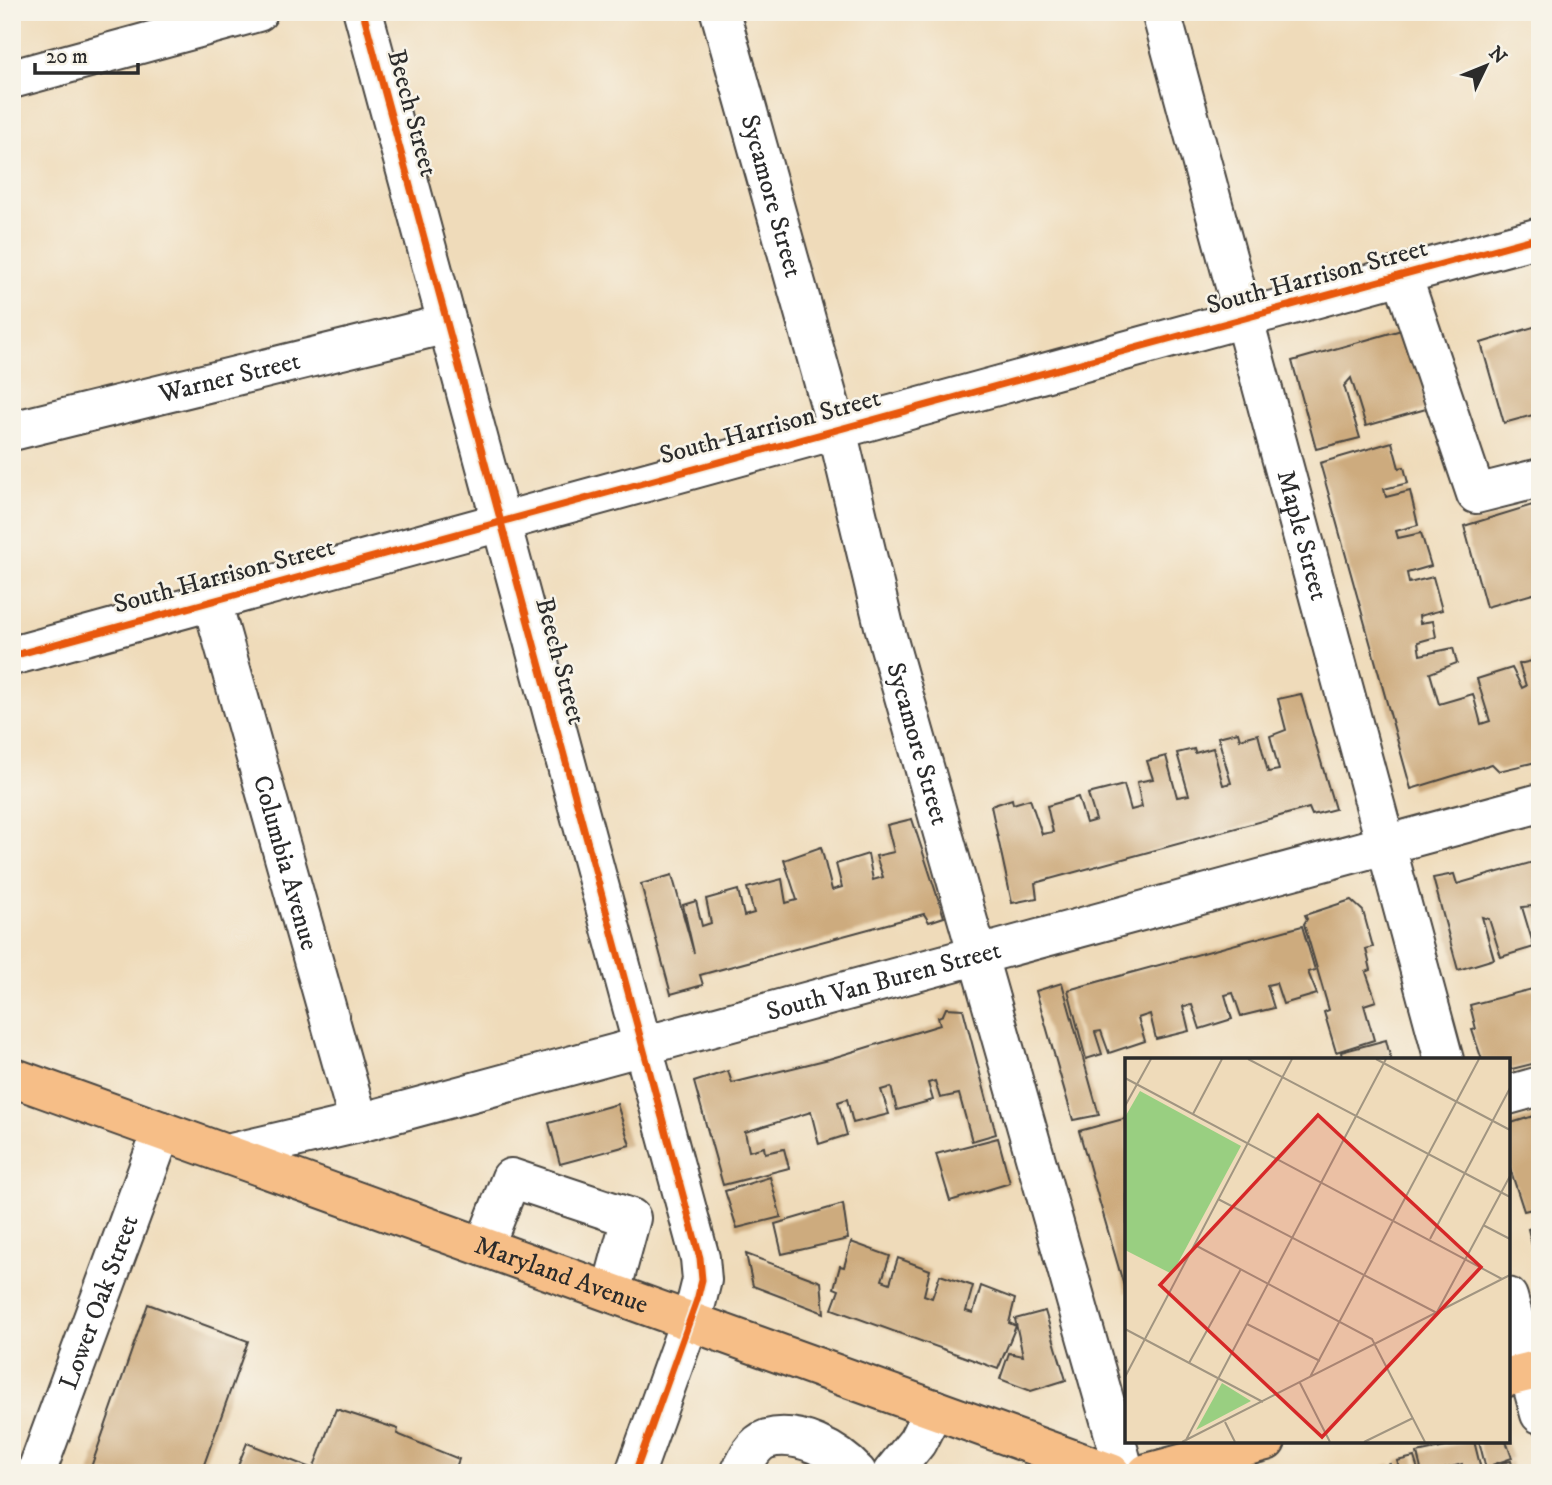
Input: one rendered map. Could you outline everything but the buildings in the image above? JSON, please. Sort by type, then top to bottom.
[{"type":"main road","name":"Maryland Avenue","points":[[12,1077],[1111,1473]]},
{"type":"main road","points":[[1147,1473],[1259,1443]]},
{"type":"street","points":[[12,79],[258,12]]},
{"type":"street","name":"Beech Street","points":[[363,12],[700,1258],[702,1280],[635,1473]]},
{"type":"street","name":"Sycamore Street","points":[[720,12],[837,430],[884,626],[1125,1473]]},
{"type":"street","name":"Maple Street","points":[[1161,12],[1443,1058]]},
{"type":"street","name":"South Harrison Street","points":[[12,656],[1540,237]]},
{"type":"street","points":[[1402,275],[1476,494],[1540,478]]},
{"type":"street","name":"Warner Street","points":[[12,431],[447,324]]},
{"type":"street","name":"Columbia Avenue","points":[[212,602],[359,1123]]},
{"type":"street","name":"South Van Buren Street","points":[[227,1154],[359,1123],[1540,803]]},
{"type":"street","points":[[1510,1094],[1540,1086]]},
{"type":"street","name":"Lower Oak Street","points":[[36,1473],[162,1131]]},
{"type":"street","points":[[484,1247],[511,1178],[631,1218],[683,1195]]},
{"type":"street","points":[[611,1292],[631,1218]]},
{"type":"street","points":[[1510,1305],[1526,1373],[1540,1414]]},
{"type":"street","points":[[892,1473],[917,1442],[934,1409]]},
{"type":"street","points":[[740,1473],[752,1449],[767,1440],[779,1440],[813,1443],[847,1462],[857,1473]]},
{"type":"cycle path","points":[[363,12],[700,1258],[702,1280],[697,1300],[635,1473]]},
{"type":"cycle path","points":[[12,656],[1540,237]]}]
